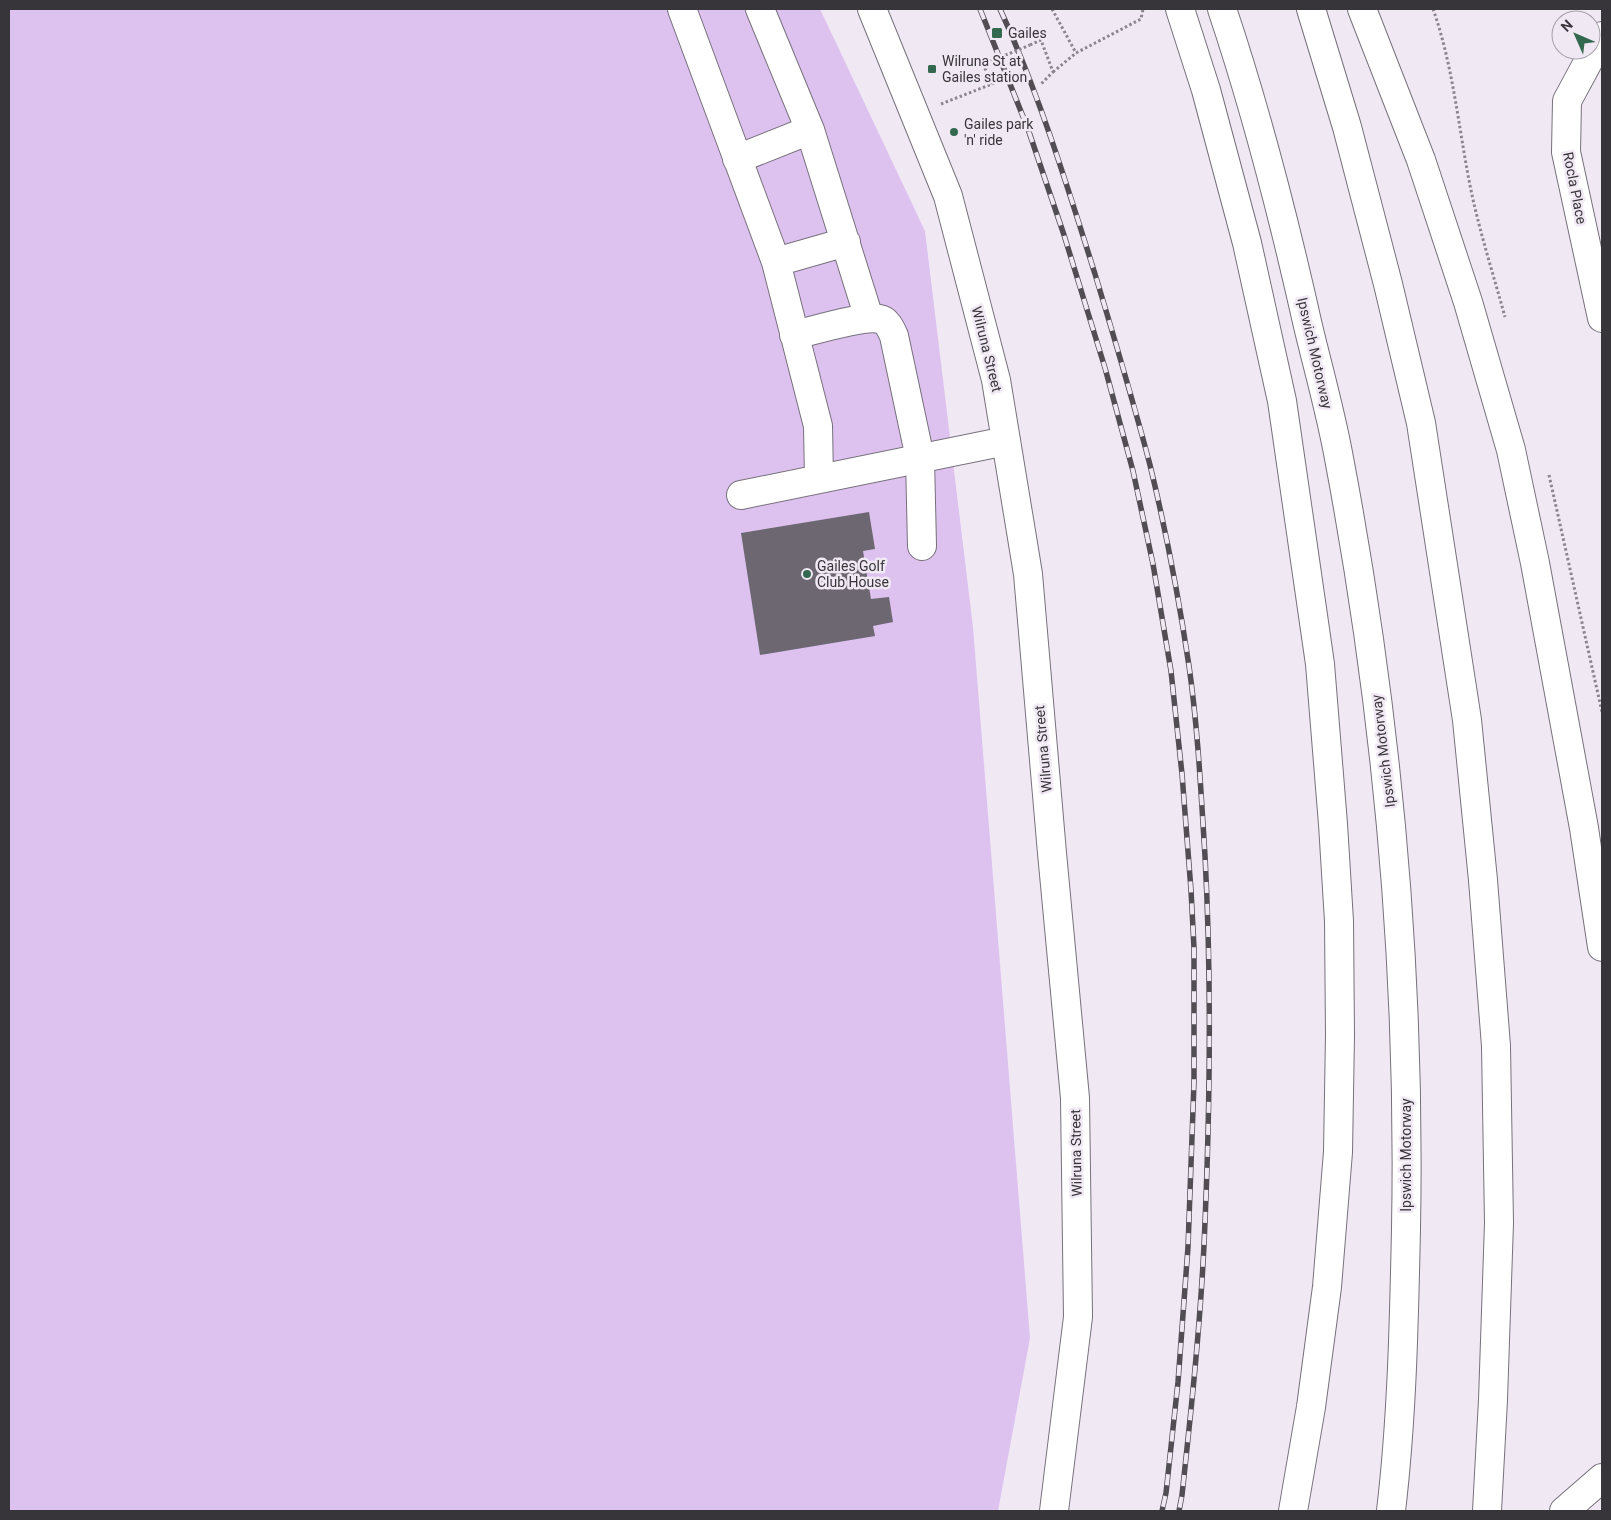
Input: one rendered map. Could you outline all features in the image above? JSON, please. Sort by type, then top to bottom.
[{"type":"main road","points":[[682,9],[776,262],[818,426],[819,479]]},
{"type":"main road","points":[[760,9],[810,130],[869,318]]},
{"type":"main road","name":"Wilruna Street","points":[[872,9],[948,196],[996,380],[1028,574],[1075,1098],[1078,1317],[1054,1511]]},
{"type":"main road","points":[[1180,9],[1206,90],[1244,234],[1282,401],[1320,664],[1334,824],[1339,950],[1338,1152],[1327,1287],[1311,1406],[1293,1511]]},
{"type":"main road","name":"Ipswich Motorway","points":[[1222,9],[1283,217],[1337,450],[1362,594],[1381,723],[1396,878],[1404,1020],[1407,1170],[1400,1394],[1391,1511]]},
{"type":"main road","points":[[1311,9],[1347,127],[1388,284],[1421,423],[1467,720],[1483,880],[1496,1056],[1499,1224],[1487,1511]]},
{"type":"main road","points":[[1362,9],[1421,160],[1468,302],[1511,450],[1535,563],[1584,828],[1602,948]]},
{"type":"main road","name":"Rocla Place","points":[[1602,36],[1568,101],[1566,152],[1602,318]]},
{"type":"main road","points":[[737,159],[810,130]]},
{"type":"main road","points":[[776,262],[846,242]]},
{"type":"main road","points":[[794,335],[869,318],[882,319],[890,326],[894,336],[920,458],[922,546]]},
{"type":"main road","points":[[741,494],[1006,441]]},
{"type":"main road","points":[[1564,1511],[1602,1478]]},
{"type":"path","points":[[1052,9],[1076,53]]},
{"type":"path","points":[[1041,84],[1076,53],[1141,19],[1143,9]]},
{"type":"path","points":[[992,84],[983,64],[1041,40],[1054,72]]},
{"type":"path","points":[[915,114],[997,82]]},
{"type":"shaded area","points":[[9,9],[820,9],[925,231],[973,627],[1030,1338],[998,1511],[9,1511]]},
{"type":"building","name":"Gailes Golf Club House","points":[[869,512],[875,549],[863,551],[871,599],[889,597],[893,622],[873,626],[875,636],[760,655],[741,533]]},
{"type":"railway","points":[[980,9],[1028,129],[1064,235],[1105,368],[1133,471],[1153,564],[1171,671],[1182,774],[1191,890],[1194,948],[1194,1082],[1188,1247],[1178,1382],[1166,1493],[1162,1511]]},
{"type":"railway","points":[[1000,9],[1040,107],[1063,173],[1137,417],[1167,540],[1192,690],[1201,785],[1205,856],[1209,1002],[1209,1099],[1200,1307],[1189,1433],[1179,1511]]},
{"type":"place","name":"Gailes","points":[[997,33]]},
{"type":"place","name":"Wilruna St at Gailes station","points":[[932,69]]},
{"type":"place","name":"Gailes park 'n' ride","points":[[954,132]]},
{"type":"place","name":"Gailes Golf Club House","points":[[807,574]]}]
